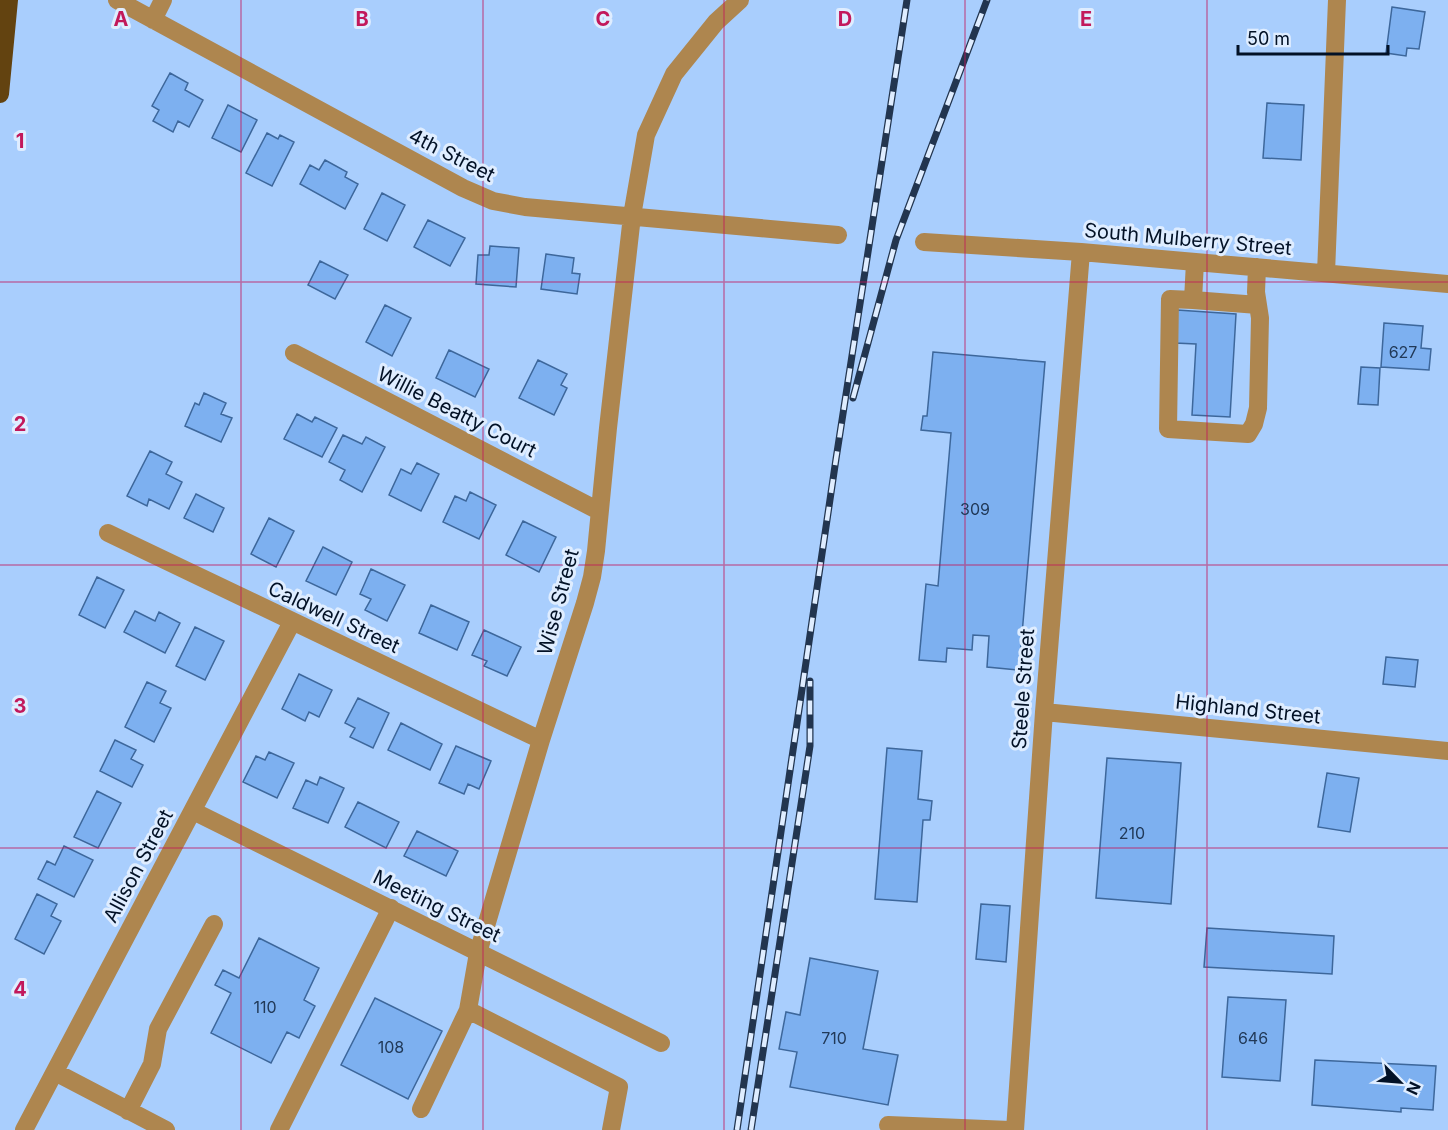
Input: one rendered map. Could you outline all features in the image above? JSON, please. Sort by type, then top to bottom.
[{"type":"highway","points":[[0,94],[9,0]]},
{"type":"street","name":"4th Street","points":[[117,0],[463,188],[493,201],[525,207],[838,235]]},
{"type":"street","points":[[153,20],[163,0]]},
{"type":"street","name":"Wise Street","points":[[421,1109],[468,1010],[478,953],[587,594],[596,551],[632,216],[645,135],[674,74],[716,22],[740,0]]},
{"type":"street","points":[[1326,273],[1336,0]]},
{"type":"street","name":"South Mulberry Street","points":[[924,242],[1082,252],[1448,284]]},
{"type":"street","name":"Steele Street","points":[[1015,1130],[1044,712],[1082,252]]},
{"type":"street","points":[[1193,300],[1196,262]]},
{"type":"street","points":[[1257,267],[1256,292],[1258,305],[1260,318],[1258,408],[1248,434],[1168,429],[1170,299],[1258,305]]},
{"type":"street","name":"Willie Beatty Court","points":[[294,353],[599,511]]},
{"type":"street","name":"Caldwell Street","points":[[108,533],[541,740]]},
{"type":"street","name":"Allison Street","points":[[24,1130],[292,622]]},
{"type":"street","name":"Highland Street","points":[[1044,712],[1448,752]]},
{"type":"street","name":"Meeting Street","points":[[192,811],[661,1042]]},
{"type":"street","points":[[279,1130],[391,909]]},
{"type":"street","points":[[128,1111],[152,1064],[158,1029],[214,924]]},
{"type":"street","points":[[468,1010],[619,1087],[611,1130]]},
{"type":"street","points":[[55,1072],[166,1130]]},
{"type":"street","points":[[888,1125],[914,1128],[1010,1130]]},
{"type":"building","points":[[1392,7],[1425,12],[1419,49],[1407,48],[1406,56],[1386,53]]},
{"type":"building","points":[[170,73],[188,83],[185,90],[203,100],[189,127],[178,121],[173,132],[153,121],[159,110],[152,106]]},
{"type":"building","points":[[1267,103],[1304,105],[1301,160],[1263,158]]},
{"type":"building","points":[[228,105],[257,120],[241,152],[212,138]]},
{"type":"building","points":[[267,133],[278,139],[280,135],[294,142],[272,186],[246,173]]},
{"type":"building","points":[[325,160],[347,172],[345,177],[358,184],[345,209],[300,184],[310,165],[319,170]]},
{"type":"building","points":[[382,193],[405,205],[387,241],[364,229]]},
{"type":"building","points":[[428,220],[465,238],[450,266],[414,247]]},
{"type":"building","points":[[490,246],[519,248],[516,287],[476,284],[478,255],[489,255]]},
{"type":"building","points":[[546,254],[574,258],[572,273],[580,274],[577,294],[541,289]]},
{"type":"building","points":[[320,261],[348,275],[335,299],[308,285]]},
{"type":"building","points":[[385,305],[411,318],[392,356],[366,342]]},
{"type":"building","points":[[1177,310],[1236,314],[1230,417],[1192,415],[1196,344],[1175,343]]},
{"type":"building","points":[[1384,323],[1423,326],[1421,348],[1431,349],[1429,370],[1381,367]]},
{"type":"building","points":[[449,350],[489,369],[475,397],[436,378]]},
{"type":"building","points":[[933,352],[1045,362],[1019,670],[987,667],[989,636],[973,635],[972,650],[947,648],[946,662],[919,660],[926,584],[938,586],[951,433],[921,430],[923,416],[927,416]]},
{"type":"building","points":[[538,360],[567,374],[561,385],[567,388],[554,415],[519,398]]},
{"type":"building","points":[[1361,367],[1380,368],[1378,405],[1358,404]]},
{"type":"building","points":[[204,393],[226,403],[221,414],[232,418],[221,442],[185,426],[195,403],[199,405]]},
{"type":"building","points":[[297,414],[312,422],[315,417],[337,428],[322,457],[284,439]]},
{"type":"building","points":[[343,435],[362,444],[366,437],[385,447],[362,492],[340,480],[345,470],[329,462]]},
{"type":"building","points":[[150,451],[172,462],[166,474],[182,482],[169,509],[149,499],[147,506],[127,496]]},
{"type":"building","points":[[417,463],[439,474],[421,511],[389,495],[401,469],[411,474]]},
{"type":"building","points":[[470,492],[496,505],[479,539],[443,522],[455,496],[466,501]]},
{"type":"building","points":[[196,494],[224,508],[213,532],[184,518]]},
{"type":"building","points":[[269,518],[294,531],[276,567],[251,554]]},
{"type":"building","points":[[523,521],[556,537],[539,572],[506,555]]},
{"type":"building","points":[[323,547],[352,562],[336,595],[306,581]]},
{"type":"building","points":[[371,569],[405,585],[387,621],[365,610],[371,599],[360,594]]},
{"type":"building","points":[[97,577],[124,590],[105,628],[79,615]]},
{"type":"building","points":[[431,605],[469,622],[457,650],[419,633]]},
{"type":"building","points":[[135,611],[155,621],[159,612],[180,623],[165,653],[124,632]]},
{"type":"building","points":[[195,627],[224,641],[205,680],[176,666]]},
{"type":"building","points":[[484,630],[521,647],[507,676],[484,666],[487,661],[472,655]]},
{"type":"building","points":[[1386,657],[1418,660],[1415,687],[1383,684]]},
{"type":"building","points":[[299,674],[332,690],[319,717],[309,712],[305,721],[282,709]]},
{"type":"building","points":[[147,682],[166,691],[160,703],[171,708],[154,742],[125,727]]},
{"type":"building","points":[[358,698],[389,713],[373,748],[350,737],[355,728],[345,723]]},
{"type":"building","points":[[401,723],[442,744],[430,770],[388,750]]},
{"type":"building","points":[[115,740],[136,750],[131,759],[143,765],[132,787],[100,771]]},
{"type":"building","points":[[456,746],[491,761],[479,789],[468,784],[464,794],[439,783]]},
{"type":"building","points":[[887,748],[922,751],[918,799],[932,801],[930,820],[923,820],[917,902],[875,899]]},
{"type":"building","points":[[269,752],[294,763],[277,798],[243,782],[256,756],[265,760]]},
{"type":"building","points":[[1107,758],[1181,763],[1171,904],[1096,898]]},
{"type":"building","points":[[1327,773],[1359,778],[1350,832],[1318,827]]},
{"type":"building","points":[[320,777],[344,788],[328,823],[293,808],[306,780],[317,785]]},
{"type":"building","points":[[97,791],[121,803],[98,848],[74,837]]},
{"type":"building","points":[[358,802],[399,822],[386,848],[345,827]]},
{"type":"building","points":[[417,831],[458,851],[446,876],[404,856]]},
{"type":"building","points":[[64,846],[93,860],[74,897],[38,879],[47,861],[55,865]]},
{"type":"building","points":[[37,894],[57,904],[51,916],[61,921],[44,954],[15,939]]},
{"type":"building","points":[[981,904],[1010,906],[1006,962],[976,959]]},
{"type":"building","points":[[1207,928],[1334,936],[1332,974],[1204,967]]},
{"type":"building","points":[[259,938],[319,968],[304,1000],[315,1006],[299,1038],[287,1032],[271,1063],[211,1033],[231,993],[215,985],[223,970],[239,978]]},
{"type":"building","points":[[810,958],[878,971],[863,1049],[898,1055],[888,1105],[790,1087],[797,1052],[779,1049],[786,1012],[800,1015]]},
{"type":"building","points":[[1228,997],[1286,1000],[1280,1081],[1222,1077]]},
{"type":"building","points":[[375,998],[442,1031],[408,1099],[341,1065]]},
{"type":"building","points":[[1315,1060],[1436,1066],[1433,1110],[1401,1108],[1401,1112],[1312,1105]]},
{"type":"railway","points":[[737,1130],[836,459],[907,0]]},
{"type":"railway","points":[[853,398],[896,240],[987,0]]},
{"type":"railway","points":[[751,1130],[810,746],[810,681]]}]
